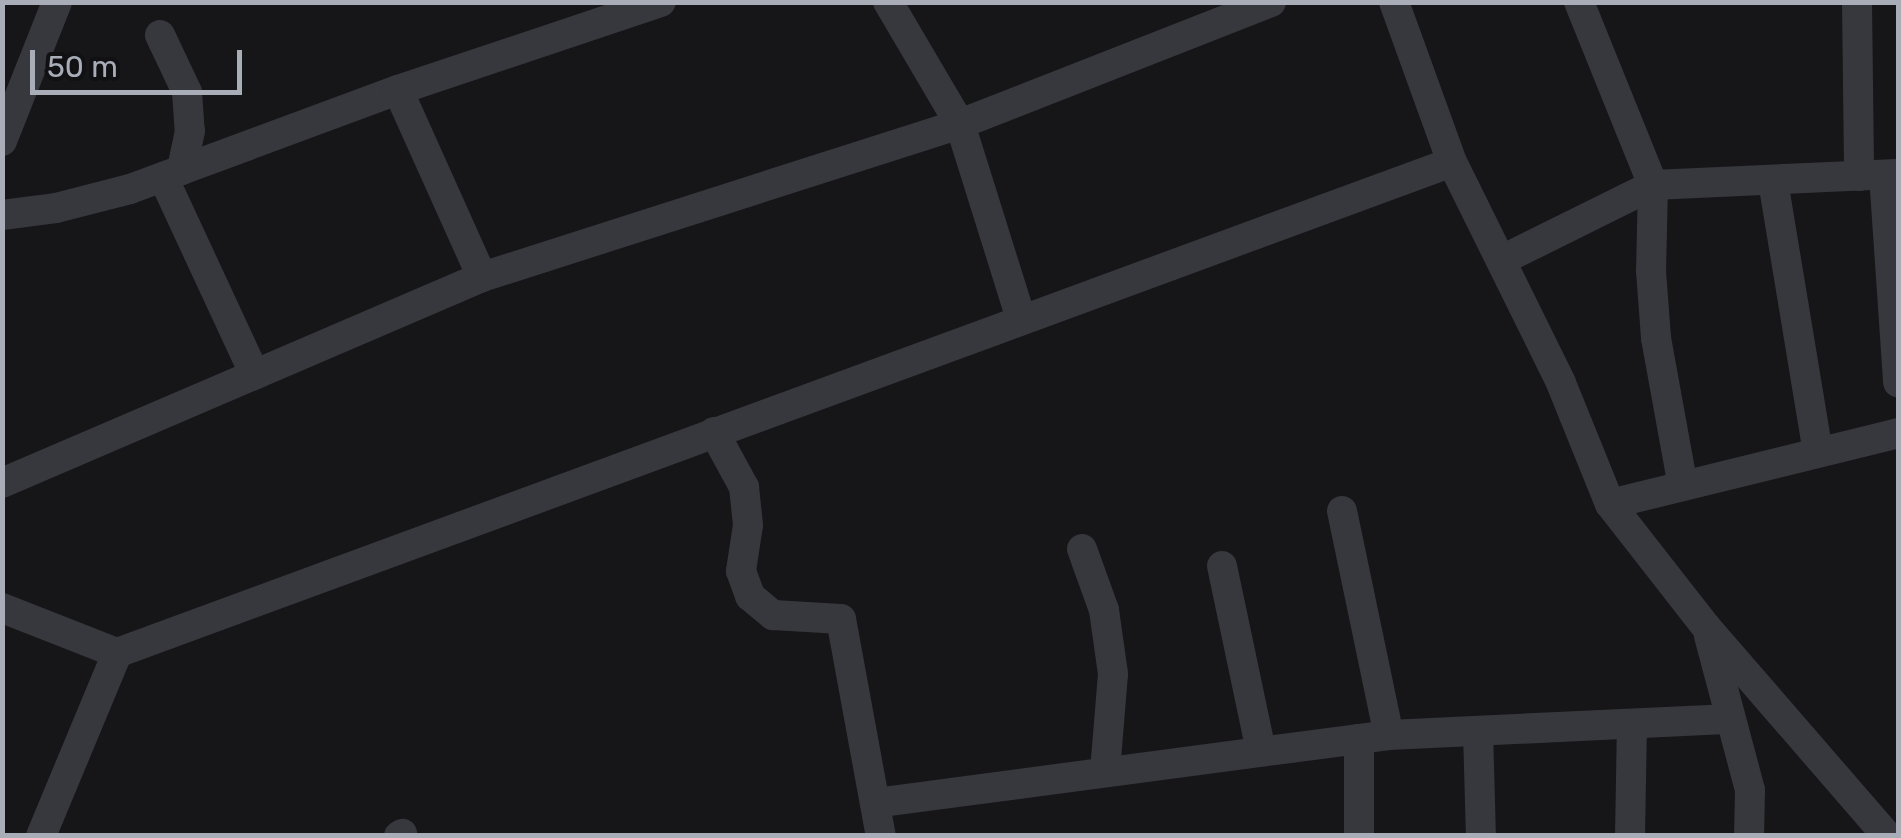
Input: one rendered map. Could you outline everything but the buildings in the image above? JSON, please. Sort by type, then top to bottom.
[{"type":"street","points":[[2,141],[57,2]]},
{"type":"street","points":[[2,215],[93,200],[398,90],[661,2]]},
{"type":"street","points":[[888,2],[960,124],[1021,319]]},
{"type":"street","points":[[2,483],[482,277],[960,124],[1272,2]]},
{"type":"street","points":[[1394,2],[1452,162],[1561,383],[1610,504],[1707,628],[1888,836]]},
{"type":"street","points":[[1579,2],[1653,185],[1651,271],[1656,338],[1683,486]]},
{"type":"street","points":[[1857,2],[1880,175],[1898,383]]},
{"type":"street","points":[[160,35],[187,92],[190,131],[172,174],[255,374]]},
{"type":"street","points":[[398,90],[482,277]]},
{"type":"street","points":[[2,608],[117,653],[1452,162]]},
{"type":"street","points":[[1502,260],[1653,185],[1880,175]]},
{"type":"street","points":[[1773,181],[1818,452]]},
{"type":"street","points":[[714,432],[744,486],[748,525],[741,571],[750,596],[773,615],[841,619],[881,836]]},
{"type":"street","points":[[1610,504],[1898,432]]},
{"type":"street","points":[[1342,511],[1374,737],[1359,836]]},
{"type":"street","points":[[1082,549],[1104,610],[1112,658],[1114,707],[1106,772]]},
{"type":"street","points":[[1222,566],[1261,751]]},
{"type":"street","points":[[1707,628],[1750,790],[1750,836]]},
{"type":"street","points":[[41,836],[117,653]]},
{"type":"street","points":[[875,802],[1374,737],[1731,719]]},
{"type":"street","points":[[1630,836],[1632,724]]},
{"type":"street","points":[[1478,731],[1481,836]]}]
